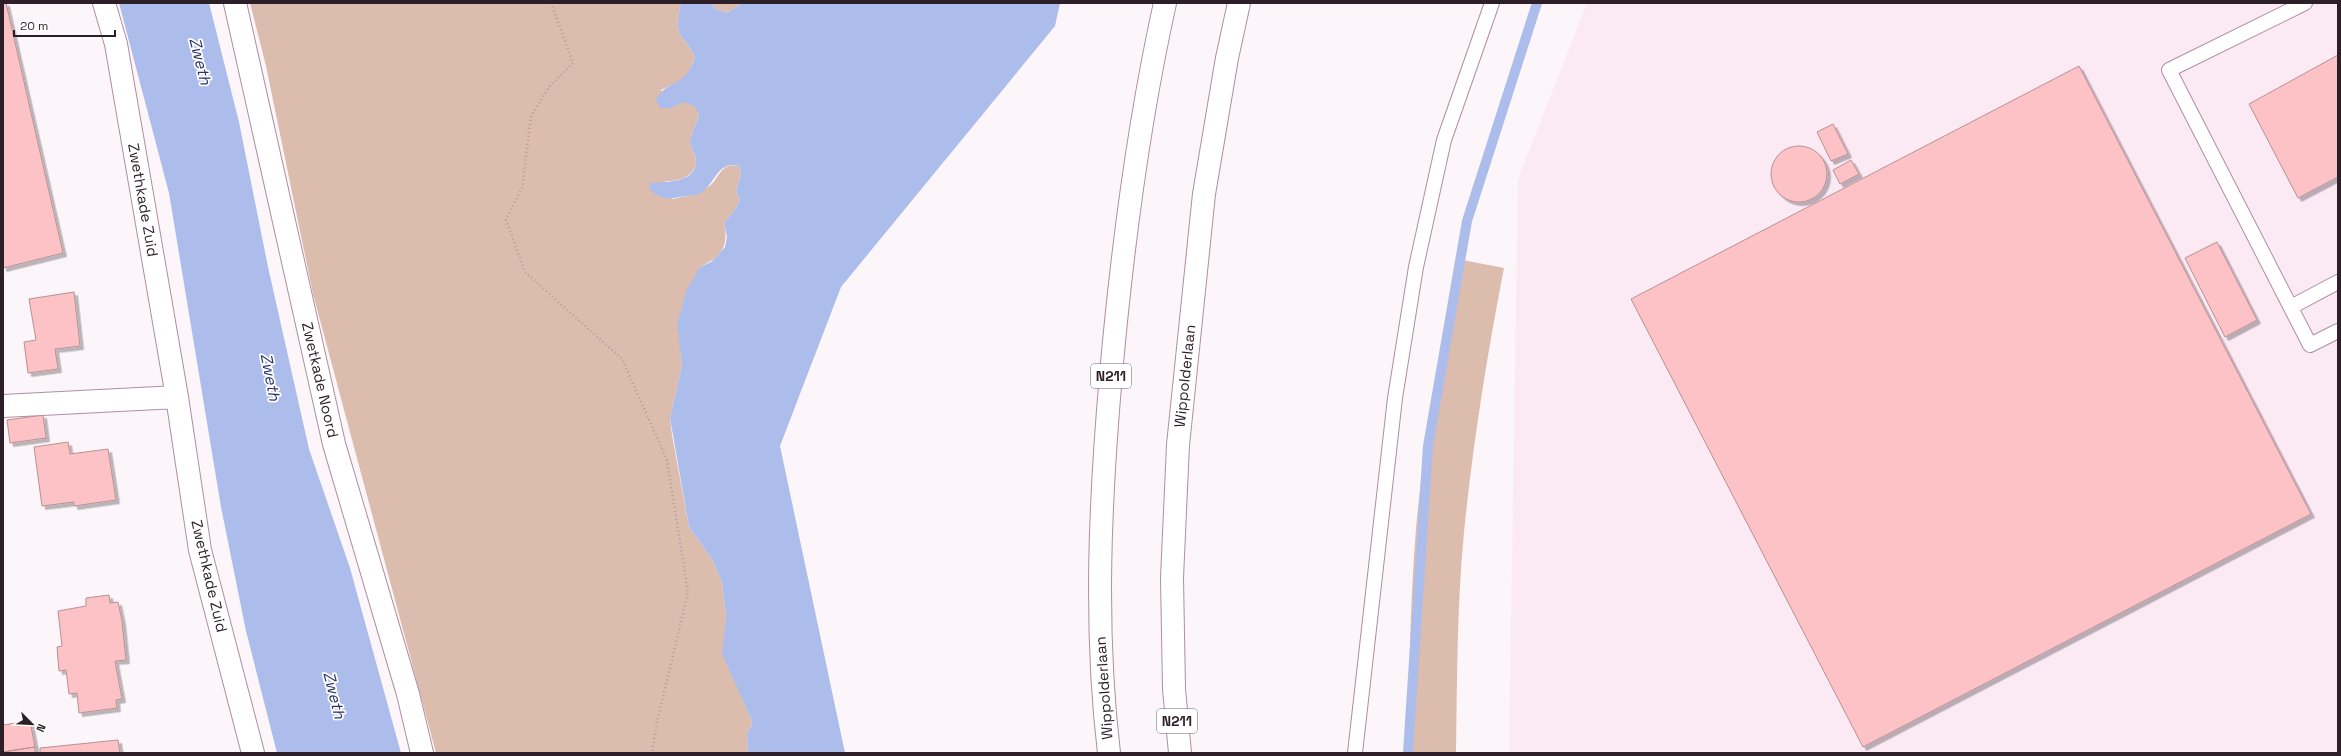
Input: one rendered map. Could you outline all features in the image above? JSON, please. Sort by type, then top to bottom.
[{"type":"street","name":"Zwethkade Zuid","points":[[104,3],[116,44],[178,397],[200,550],[253,753]]},
{"type":"street","name":"Zwetkade Noord","points":[[235,3],[334,444],[408,694],[422,753]]},
{"type":"street","name":"Wippolderlaan","points":[[1110,753],[1104,707],[1100,619],[1100,547],[1105,450],[1121,270],[1134,171],[1165,3]]},
{"type":"street","name":"Wippolderlaan","points":[[1180,753],[1174,689],[1172,578],[1178,445],[1204,194],[1227,58],[1239,3]]},
{"type":"street","points":[[3,406],[178,397]]},
{"type":"lane","points":[[1355,753],[1394,406],[1416,267],[1444,140],[1492,3]]},
{"type":"lane","points":[[2305,3],[2169,70],[2292,307],[2310,345],[2338,331]]},
{"type":"lane","points":[[2292,307],[2338,282]]},
{"type":"path","points":[[551,3],[573,63],[550,86],[531,116],[522,188],[506,220],[525,272],[622,359],[667,460],[688,592],[657,722],[652,753]]},
{"type":"shaded area","points":[[250,3],[681,3],[678,20],[679,33],[695,57],[687,77],[661,90],[671,108],[684,101],[694,106],[699,113],[690,143],[696,162],[695,167],[685,178],[675,181],[665,181],[672,199],[700,192],[712,184],[724,168],[728,166],[739,166],[741,173],[736,192],[740,199],[736,208],[724,223],[725,238],[722,250],[714,259],[700,267],[680,348],[682,365],[670,418],[689,527],[713,561],[722,583],[726,617],[723,654],[751,719],[752,724],[747,734],[748,753],[436,753],[313,294],[266,66]]},
{"type":"shaded area","points":[[711,3],[742,3],[727,13],[716,9]]},
{"type":"shaded area","points":[[1587,3],[2338,3],[2338,753],[1509,753],[1518,179]]},
{"type":"shaded area","points":[[1457,259],[1504,268],[1481,399],[1464,532],[1459,614],[1456,753],[1408,753],[1411,613],[1419,495],[1433,393]]},
{"type":"water","name":"Zweth","points":[[119,3],[209,3],[239,122],[268,267],[309,449],[350,568],[401,753],[277,753],[246,631],[221,507],[169,193]]},
{"type":"water","points":[[681,3],[711,3],[716,9],[727,13],[742,3],[1060,3],[1055,26],[841,287],[780,446],[845,753],[748,753],[747,734],[752,724],[751,719],[722,654],[726,617],[722,583],[713,561],[689,527],[670,418],[682,365],[677,325],[686,291],[700,267],[711,262],[725,247],[727,237],[724,223],[736,208],[740,199],[736,192],[741,173],[739,166],[726,166],[717,174],[706,189],[696,195],[666,198],[657,195],[649,188],[650,183],[685,178],[691,174],[695,168],[695,156],[690,143],[699,114],[694,106],[684,102],[671,108],[660,108],[656,100],[665,88],[681,79],[686,74],[695,57],[679,33],[678,20]]},
{"type":"building","points":[[3,3],[6,3],[63,253],[3,268]]},
{"type":"building","points":[[2338,55],[2338,177],[2298,198],[2249,104]]},
{"type":"building","points":[[2079,66],[2311,514],[1863,747],[1631,299]]},
{"type":"building","points":[[1833,124],[1848,154],[1831,161],[1817,132]]},
{"type":"building","points":[[1794,146],[1804,146],[1819,154],[1825,163],[1827,174],[1825,185],[1819,194],[1804,202],[1794,202],[1783,197],[1776,190],[1771,179],[1771,169],[1776,158],[1783,151]]},
{"type":"building","points":[[1851,160],[1859,174],[1840,184],[1833,170]]},
{"type":"building","points":[[2217,242],[2257,320],[2225,337],[2185,258]]},
{"type":"building","points":[[74,292],[80,346],[55,349],[58,369],[28,373],[24,342],[36,340],[29,299]]},
{"type":"building","points":[[43,415],[46,438],[10,443],[7,420]]},
{"type":"building","points":[[68,442],[70,454],[108,449],[116,500],[74,506],[74,502],[42,506],[34,447]]},
{"type":"building","points":[[109,595],[110,603],[118,602],[122,621],[126,660],[115,661],[122,699],[116,700],[117,708],[79,713],[77,693],[69,694],[66,670],[59,671],[57,647],[62,646],[58,611],[86,606],[86,598]]},
{"type":"building","points":[[30,721],[35,747],[3,752],[3,725]]},
{"type":"building","points":[[118,740],[120,753],[40,753],[40,748]]},
{"type":"building","points":[[35,747],[35,753],[3,753],[3,752]]},
{"type":"waterway","points":[[1408,753],[1428,446],[1467,221],[1537,3]]}]
